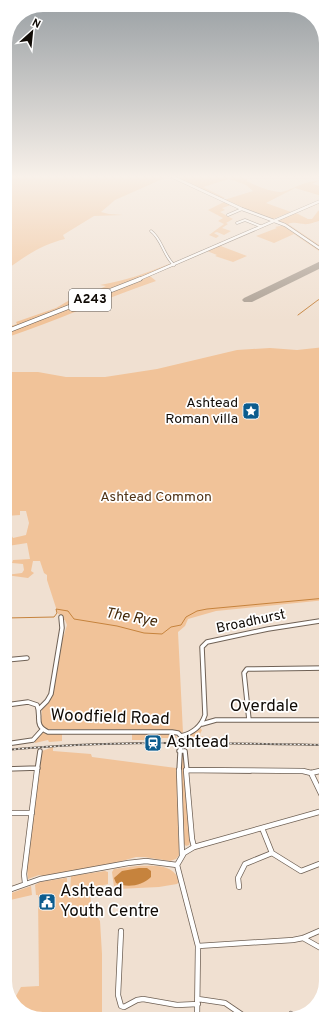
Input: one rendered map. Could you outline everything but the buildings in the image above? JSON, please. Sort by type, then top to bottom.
[{"type":"highway","name":"A243","points":[[12,330],[83,303],[174,265],[263,225]]},
{"type":"main road","points":[[282,225],[290,228],[319,248]]},
{"type":"street","points":[[151,231],[158,236],[158,242],[170,262],[174,265]]},
{"type":"street","points":[[12,705],[31,703],[37,705],[39,709],[47,701],[51,694],[62,628],[61,618]]},
{"type":"street","name":"Broadhurst","points":[[202,724],[205,715],[202,647],[207,642],[268,629],[319,621]]},
{"type":"street","points":[[12,659],[27,658]]},
{"type":"street","points":[[249,720],[244,673],[246,670],[256,668],[319,668]]},
{"type":"street","name":"Woodfield Road","points":[[39,709],[39,725],[42,730],[50,732],[172,732],[178,733],[181,736]]},
{"type":"street","points":[[205,715],[212,720]]},
{"type":"street","name":"Overdale","points":[[202,724],[212,720],[319,720]]},
{"type":"street","points":[[182,857],[179,751],[181,736],[191,733],[202,724]]},
{"type":"street","points":[[12,743],[33,740],[42,730]]},
{"type":"street","points":[[25,883],[24,874],[40,751]]},
{"type":"street","points":[[179,751],[185,751],[192,839],[194,846]]},
{"type":"street","points":[[12,769],[38,768]]},
{"type":"street","points":[[186,770],[304,771],[311,773],[319,770]]},
{"type":"street","points":[[311,773],[319,790]]},
{"type":"street","points":[[177,865],[188,850],[194,846],[319,812]]},
{"type":"street","points":[[12,813],[32,813]]},
{"type":"street","points":[[262,828],[272,853],[301,871],[319,864]]},
{"type":"street","points":[[182,843],[188,850]]},
{"type":"street","points":[[239,887],[238,878],[245,864],[272,853]]},
{"type":"street","points":[[12,888],[40,879],[128,862],[146,861],[177,865]]},
{"type":"street","points":[[177,865],[198,946],[197,1012]]},
{"type":"street","points":[[121,931],[118,995],[121,1006],[124,1007],[137,1000],[143,999],[177,1005],[219,1000],[229,1004],[239,1012]]},
{"type":"street","points":[[198,946],[303,938],[319,931]]},
{"type":"street","points":[[303,938],[319,947]]},
{"type":"green space","points":[[12,225],[80,225],[63,235],[65,239],[49,244],[12,266]]},
{"type":"green space","points":[[223,225],[227,225],[222,228],[231,231],[224,235],[217,232],[214,233],[219,236],[216,238],[209,235]]},
{"type":"green space","points":[[282,225],[289,225],[319,245],[319,247]]},
{"type":"green space","points":[[284,225],[319,249],[319,251],[294,234],[274,243],[256,236],[277,228],[275,227]]},
{"type":"green space","points":[[218,245],[247,256],[233,262],[215,256],[217,255],[207,251]]},
{"type":"green space","points":[[169,264],[171,265],[12,329],[12,326],[17,324],[16,322],[56,308],[68,301],[87,295],[106,286],[100,285],[152,271]]},
{"type":"green space","points":[[150,276],[156,281],[12,335],[12,331]]},
{"type":"green space","name":"Ashtead Common","points":[[270,348],[297,350],[319,348],[319,601],[216,611],[188,619],[185,626],[178,632],[183,733],[176,730],[47,729],[43,727],[41,721],[42,709],[49,700],[62,636],[64,635],[67,625],[61,615],[58,614],[47,580],[47,575],[44,573],[40,561],[33,561],[31,571],[34,573],[28,578],[12,576],[12,574],[22,573],[24,570],[23,564],[12,563],[13,560],[30,559],[27,543],[12,545],[12,536],[13,538],[26,535],[29,523],[26,511],[20,511],[20,515],[12,516],[12,372],[38,372],[66,377],[105,377],[157,369],[237,350]]},
{"type":"green space","points":[[200,728],[202,730],[199,736],[223,738],[225,740],[183,739],[183,737],[192,734]]},
{"type":"green space","points":[[41,732],[62,733],[62,741],[49,742],[48,740],[35,743],[34,740]]},
{"type":"green space","points":[[132,733],[169,734],[175,735],[177,738],[162,738],[161,740],[132,740]]},
{"type":"green space","points":[[53,747],[53,751],[91,754],[92,757],[176,768],[178,770],[178,836],[180,854],[176,859],[170,861],[136,857],[108,865],[43,876],[39,875],[28,879],[27,867],[35,792],[42,751]]},
{"type":"green space","points":[[182,753],[184,754],[190,842],[189,845],[186,846],[184,844],[181,784]]},
{"type":"green space","points":[[137,866],[156,866],[168,869],[173,871],[179,882],[177,884],[159,887],[117,889],[114,887],[112,872],[114,869]]},
{"type":"green space","points":[[105,871],[108,872],[108,884],[96,887],[96,890],[90,892],[91,906],[100,921],[102,954],[102,1012],[41,1012],[31,1010],[22,1004],[16,997],[21,987],[39,986],[38,895],[36,895],[35,885],[40,882],[67,878],[67,892],[70,892],[71,876]]},
{"type":"green space","points":[[31,886],[32,895],[12,900],[12,893]]},
{"type":"shaded area","points":[[147,868],[151,871],[151,877],[139,884],[130,886],[116,883],[114,878],[122,871]]},
{"type":"waterway","points":[[298,315],[319,300]]},
{"type":"waterway","name":"The Rye","points":[[12,618],[54,617],[57,613],[56,609],[68,611],[74,619],[117,626],[144,633],[162,634],[171,627],[181,625],[186,617],[197,611],[319,599]]},
{"type":"runway","points":[[248,300],[319,265]]},
{"type":"railway","points":[[12,750],[126,743],[319,745]]},
{"type":"place","name":"Ashtead Roman villa","points":[[251,411]]},
{"type":"place","name":"Ashtead","points":[[153,743]]},
{"type":"place","name":"Ashtead Youth Centre","points":[[47,902]]}]
